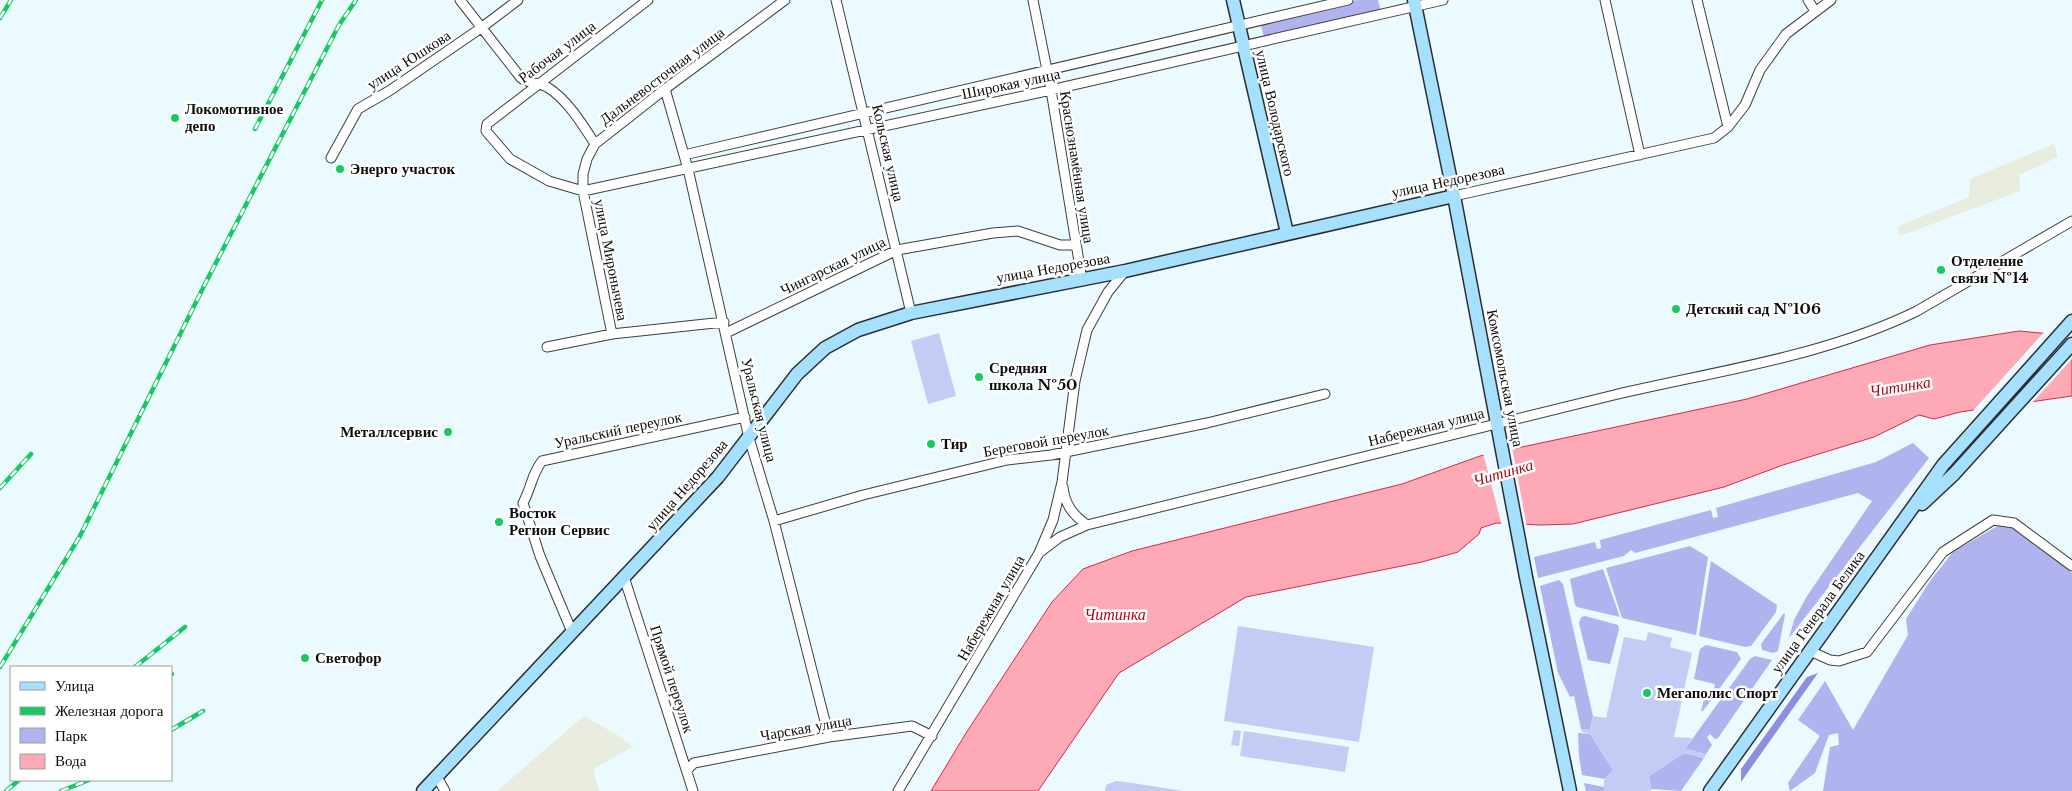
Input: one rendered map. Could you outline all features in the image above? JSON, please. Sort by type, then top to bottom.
[{"type":"main road","name":"улица Володарского","points":[[1233,0],[1286,233]]},
{"type":"main road","name":"Комсомольская улица","points":[[1414,3],[1454,196],[1526,577],[1570,791]]},
{"type":"main road","name":"улица Недорезова","points":[[423,791],[718,477],[797,374],[824,348],[858,330],[911,313],[1125,271],[1454,196]]},
{"type":"main road","name":"улица Генерала Белика","points":[[1710,791],[1943,465],[2072,321]]},
{"type":"main road","name":"улица Генерала Белика","points":[[1901,525],[1954,474],[2072,344]]},
{"type":"street","points":[[460,0],[521,78],[526,82],[547,87],[561,100],[595,144]]},
{"type":"street","name":"улица Юшкова","points":[[331,158],[358,109],[390,92],[518,0]]},
{"type":"street","name":"Рабочая улица","points":[[583,190],[549,181],[510,159],[486,131],[485,127],[648,0]]},
{"type":"street","name":"Дальневосточная улица","points":[[583,190],[586,158],[595,144],[664,89],[785,0]]},
{"type":"street","name":"Кольская улица","points":[[836,0],[911,313]]},
{"type":"street","name":"Краснознамённая улица","points":[[1033,0],[1082,280]]},
{"type":"street","name":"Широкая улица","points":[[684,155],[1348,0]]},
{"type":"street","name":"Широкая улица","points":[[583,190],[1050,90],[1243,46],[1414,3],[1443,0]]},
{"type":"street","points":[[1605,0],[1640,155]]},
{"type":"street","points":[[1697,0],[1728,127]]},
{"type":"street","points":[[1808,0],[1815,11]]},
{"type":"street","name":"улица Недорезова","points":[[1454,196],[1714,138],[1728,127],[1745,105],[1760,70],[1786,34],[1831,0]]},
{"type":"street","name":"Уральская улица","points":[[664,89],[688,169],[749,438],[774,521],[830,737]]},
{"type":"street","name":"улица Миронычева","points":[[583,190],[612,334]]},
{"type":"street","name":"Набережная улица","points":[[898,791],[1039,553],[1060,537],[1087,526],[1498,430],[1666,383],[1816,349],[1896,321],[1917,311],[2072,221]]},
{"type":"street","name":"Чингарская улица","points":[[726,333],[897,250],[993,233],[1018,232],[1060,245],[1075,246]]},
{"type":"street","points":[[1039,553],[1053,520],[1062,482],[1076,381],[1087,330],[1108,292],[1125,271]]},
{"type":"street","points":[[547,347],[612,334],[724,322]]},
{"type":"street","name":"Береговой переулок","points":[[774,521],[862,495],[1006,460],[1031,458],[1212,422],[1325,394]]},
{"type":"street","name":"Уральский переулок","points":[[572,632],[540,556],[523,503],[531,489],[533,472],[542,461],[745,416]]},
{"type":"street","points":[[1062,482],[1065,502],[1075,516],[1087,526]]},
{"type":"street","points":[[1810,651],[1830,660],[1839,661],[1867,652],[1943,552],[1993,520],[2014,523],[2072,566]]},
{"type":"street","name":"Прямой переулок","points":[[624,577],[693,791]]},
{"type":"street","name":"Чарская улица","points":[[687,770],[694,763],[830,737],[912,726],[932,736]]},
{"type":"street","points":[[437,777],[445,791]]},
{"type":"shaded area","points":[[2054,144],[2058,157],[2019,175],[2020,191],[1900,236],[1897,227],[1969,197],[1970,179]]},
{"type":"shaded area","points":[[939,333],[956,396],[928,404],[911,341]]},
{"type":"shaded area","points":[[1238,626],[1374,647],[1359,742],[1224,721]]},
{"type":"shaded area","points":[[1648,632],[1672,638],[1670,647],[1692,653],[1674,737],[1692,738],[1685,749],[1706,754],[1704,758],[1684,753],[1649,776],[1651,791],[1604,791],[1604,781],[1613,770],[1590,734],[1582,732],[1581,729],[1590,730],[1593,716],[1606,718],[1624,637],[1646,641]]},
{"type":"shaded area","points":[[1818,673],[1741,782],[1741,769],[1807,677]]},
{"type":"shaded area","points":[[584,716],[619,736],[633,747],[593,769],[599,791],[497,791]]},
{"type":"shaded area","points":[[1234,730],[1241,731],[1239,746],[1231,745]]},
{"type":"shaded area","points":[[1244,731],[1349,747],[1345,772],[1240,756]]},
{"type":"shaded area","points":[[1116,781],[1183,791],[1105,791],[1106,785]]},
{"type":"green space","points":[[1357,0],[1378,0],[1381,11],[1264,37],[1260,22]]},
{"type":"green space","points":[[1913,443],[1929,458],[1789,638],[1794,620],[1807,596],[1872,501],[1858,493],[1635,553],[1631,550],[1624,556],[1538,578],[1534,557],[1595,542],[1597,549],[1601,548],[1600,540],[1711,510],[1713,518],[1718,517],[1716,508],[1876,462]]},
{"type":"green space","points":[[1999,525],[2013,526],[2072,573],[2072,791],[1823,791],[1830,747],[1839,745],[1838,733],[1829,735],[1815,773],[1790,791],[1788,783],[1820,736],[1798,720],[1825,681],[1853,730],[1908,635],[1906,619],[1930,581],[1953,552]]},
{"type":"green space","points":[[1690,546],[1708,557],[1696,635],[1622,618],[1606,568]]},
{"type":"green space","points":[[1711,561],[1777,605],[1776,612],[1751,646],[1745,647],[1699,636]]},
{"type":"green space","points":[[1603,569],[1620,617],[1575,605],[1570,579]]},
{"type":"green space","points":[[1559,580],[1563,584],[1593,716],[1590,730],[1581,729],[1574,696],[1570,697],[1558,673],[1540,586]]},
{"type":"green space","points":[[1784,613],[1778,651],[1773,653],[1762,650],[1761,644]]},
{"type":"green space","points":[[1585,616],[1618,625],[1619,629],[1610,664],[1588,660],[1579,623],[1581,617]]},
{"type":"green space","points":[[1706,645],[1737,652],[1741,659],[1703,711],[1701,711],[1706,692],[1713,693],[1715,684],[1694,679],[1700,649]]},
{"type":"green space","points":[[1755,656],[1772,660],[1718,738],[1715,739],[1710,734],[1707,737],[1712,745],[1706,754],[1685,749],[1750,659]]},
{"type":"green space","points":[[1578,733],[1590,734],[1613,770],[1605,779],[1582,775]]},
{"type":"green space","points":[[1684,753],[1704,758],[1681,791],[1651,789],[1649,776]]},
{"type":"green space","points":[[1584,783],[1604,787],[1604,791],[1586,791]]},
{"type":"water","name":"Читинка","points":[[2019,331],[2072,336],[2072,396],[1960,412],[1934,419],[1919,415],[1874,437],[1783,465],[1724,487],[1573,524],[1496,523],[1481,528],[1479,534],[1458,552],[1422,562],[1246,597],[1119,673],[1038,791],[931,791],[966,733],[1052,602],[1083,569],[1132,551],[1402,484],[1480,456],[1747,399],[1930,345]]},
{"type":"pier","points":[[2045,331],[2072,334],[2072,359],[2031,404],[1971,413]]},
{"type":"pier","points":[[1512,447],[1527,527],[1502,526],[1483,453]]},
{"type":"railway","points":[[0,18],[11,0]]},
{"type":"railway","points":[[255,129],[322,0]]},
{"type":"railway","points":[[0,667],[80,536],[206,282],[339,25],[356,0]]},
{"type":"railway","points":[[0,488],[31,454]]},
{"type":"railway","points":[[136,666],[185,627]]},
{"type":"railway","points":[[172,729],[203,711]]},
{"type":"railway","points":[[6,791],[18,781]]},
{"type":"railway","points":[[61,791],[86,781]]},
{"type":"place","name":"Локомотивное депо","points":[[175,118]]},
{"type":"place","name":"Энерго участок","points":[[340,169]]},
{"type":"place","name":"Отделение связи №14","points":[[1941,270]]},
{"type":"place","name":"Детский сад №106","points":[[1676,309]]},
{"type":"place","name":"Средняя школа №50","points":[[979,377]]},
{"type":"place","name":"Металлсервис","points":[[448,432]]},
{"type":"place","name":"Тир","points":[[931,444]]},
{"type":"place","name":"Восток Регион Сервис","points":[[499,522]]},
{"type":"place","name":"Светофор","points":[[305,658]]},
{"type":"place","name":"Мегаполис Спорт","points":[[1647,693]]}]
